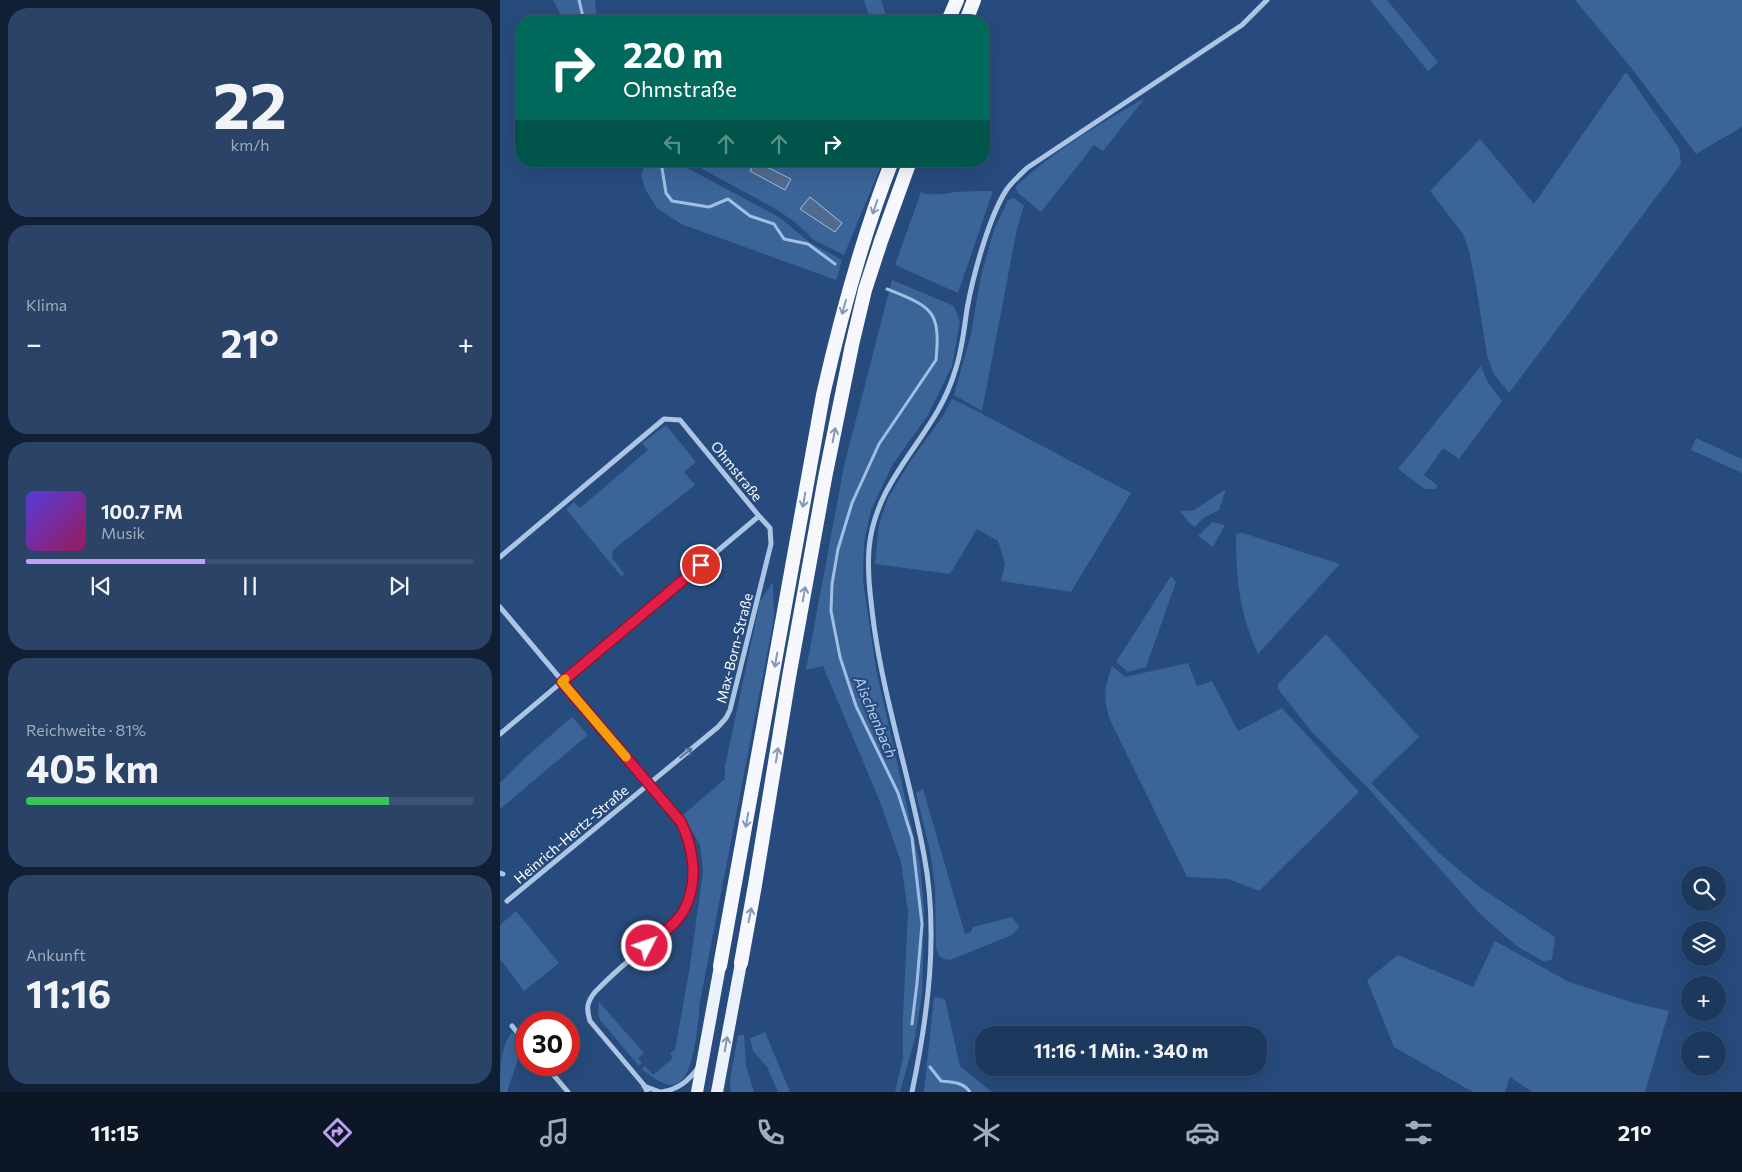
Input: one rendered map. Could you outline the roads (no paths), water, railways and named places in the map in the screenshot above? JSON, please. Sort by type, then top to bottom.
[{"type":"highway","points":[[951,15],[957,0]]},
{"type":"highway","points":[[968,15],[974,0]]},
{"type":"highway","points":[[720,966],[823,395],[840,319],[890,167]]},
{"type":"highway","points":[[741,963],[756,885],[789,677],[852,345],[878,249],[908,167]]},
{"type":"main road","points":[[717,1092],[741,963]]},
{"type":"main road","points":[[697,1092],[720,966]]},
{"type":"street","points":[[912,1092],[922,1045],[927,1006],[930,962],[929,898],[925,857],[889,707],[877,646],[868,571],[869,546],[875,520],[885,492],[898,469],[948,394],[956,370],[968,307],[985,242],[993,218],[1006,190],[1028,168],[1242,25],[1267,0]]},
{"type":"street","name":"Ohmstraße","points":[[500,557],[664,420],[680,420],[759,516],[500,734]]},
{"type":"street","name":"Max-Born-Straße","points":[[649,784],[718,727],[730,710],[770,549],[770,528],[759,516]]},
{"type":"street","points":[[500,607],[681,822],[688,837],[693,855],[694,873],[689,899],[683,912],[595,992],[588,1001],[587,1010],[590,1020],[648,1092]]},
{"type":"street","name":"Heinrich-Hertz-Straße","points":[[507,901],[649,784]]},
{"type":"street","points":[[512,1026],[515,1030]]},
{"type":"street","points":[[644,1085],[661,1092],[672,1090],[682,1086],[703,1062]]},
{"type":"street","points":[[554,1076],[568,1092]]},
{"type":"waterway","name":"Aischenbach","points":[[579,0],[583,15]]},
{"type":"waterway","name":"Aischenbach","points":[[662,168],[666,193],[672,201],[709,207],[728,199],[750,216],[774,224],[784,239],[808,244],[835,264]]},
{"type":"waterway","name":"Aischenbach","points":[[887,289],[914,301],[930,312],[937,330],[936,360],[879,444],[852,503],[838,549],[832,584],[831,611],[840,657],[856,706],[898,793],[912,838],[922,924],[912,1024]]},
{"type":"waterway","name":"Aischenbach","points":[[930,1067],[941,1081],[961,1084],[970,1092]]}]
